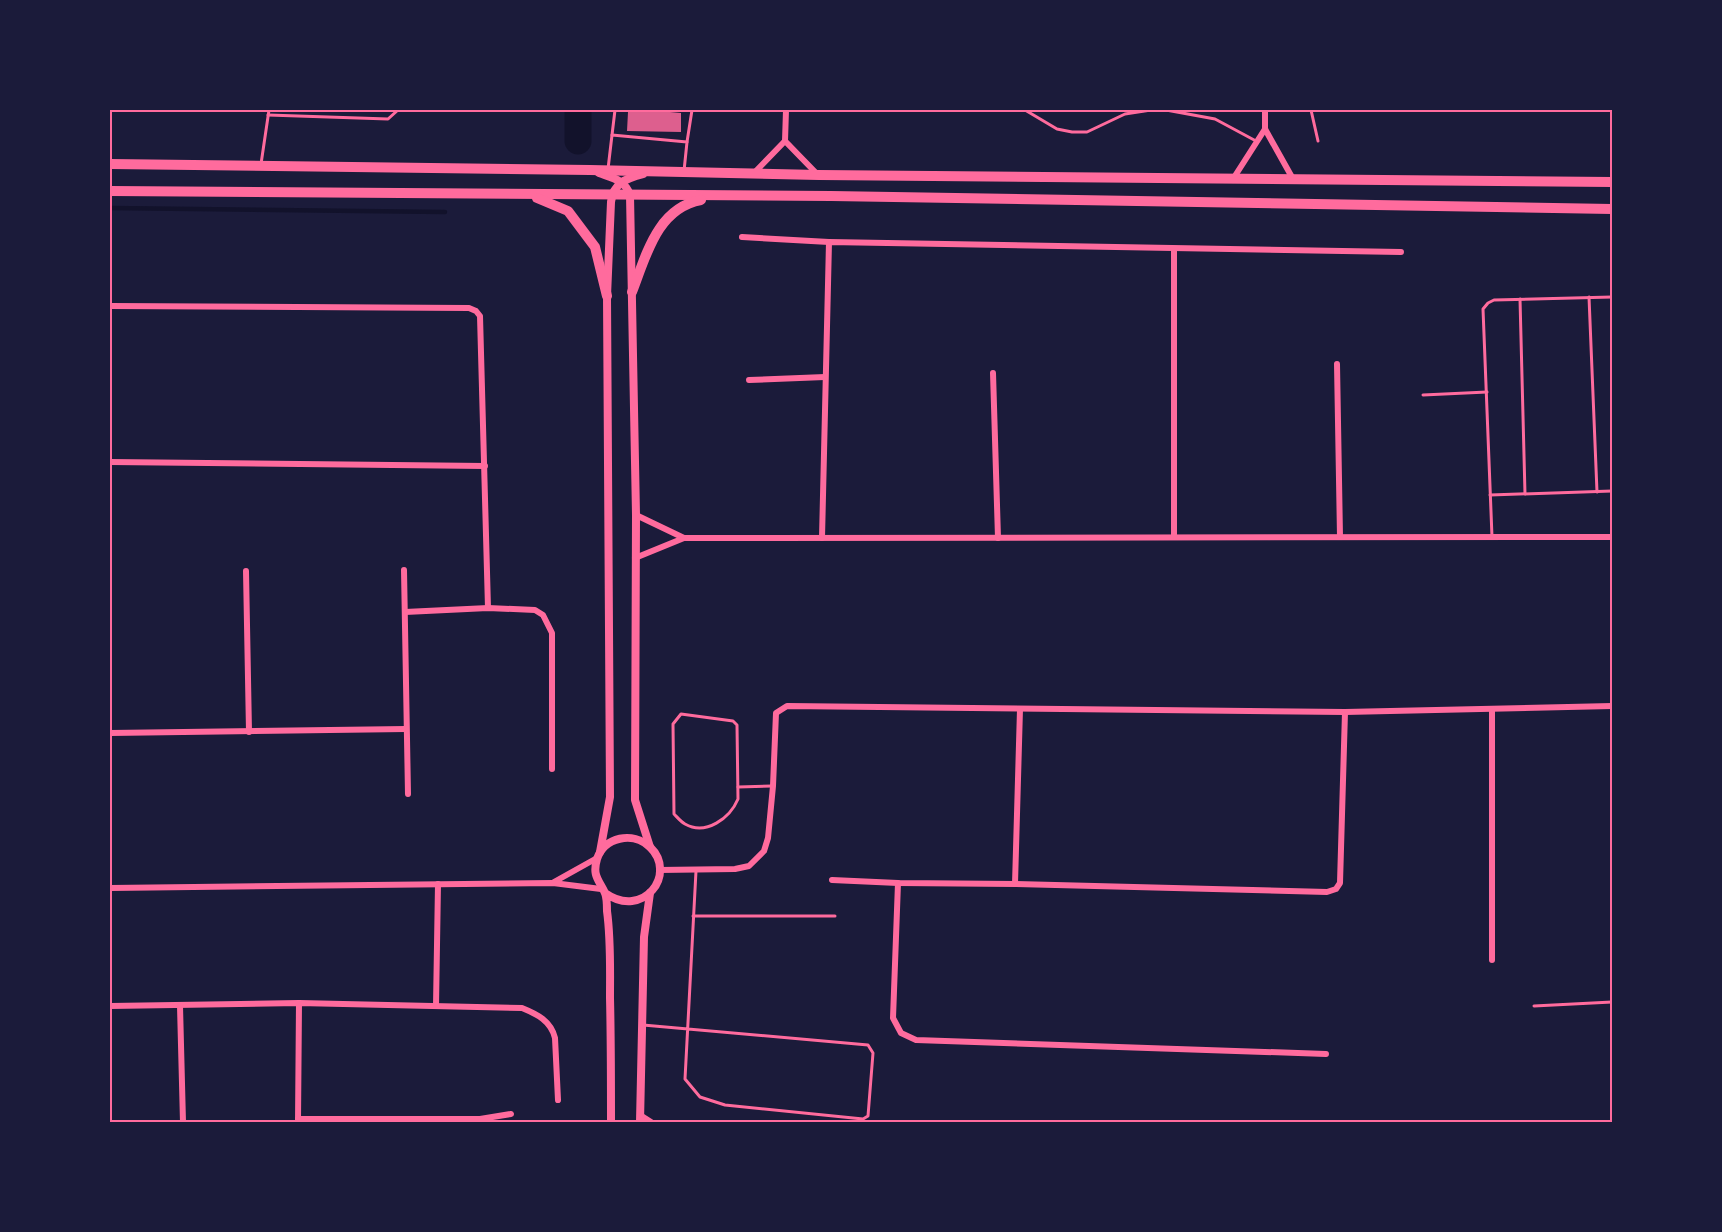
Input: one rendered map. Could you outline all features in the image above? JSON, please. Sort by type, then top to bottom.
[{"type":"main road","points":[[110,164],[819,175],[1612,182]]},
{"type":"main road","points":[[110,191],[728,196],[1612,209]]},
{"type":"main road","points":[[533,196],[568,212],[595,247],[607,296]]},
{"type":"main road","points":[[632,292],[659,226],[688,203],[728,196]]},
{"type":"street","points":[[755,173],[785,141],[786,110]]},
{"type":"street","points":[[1233,179],[1264,129],[1265,110]]},
{"type":"street","points":[[1264,129],[1293,179]]},
{"type":"street","points":[[785,141],[819,175]]},
{"type":"street","points":[[110,888],[554,883],[603,891],[622,902],[642,898],[655,886],[660,870],[635,800],[636,515],[630,195],[627,187],[621,182],[590,170]]},
{"type":"street","points":[[611,1122],[610,933],[603,891],[596,879],[595,868],[610,797],[607,296],[612,195],[621,182],[653,172]]},
{"type":"street","points":[[742,237],[829,242],[1401,252]]},
{"type":"street","points":[[822,538],[829,242]]},
{"type":"street","points":[[1174,249],[1174,537]]},
{"type":"street","points":[[110,306],[468,308],[476,311],[480,316],[488,608]]},
{"type":"street","points":[[1337,364],[1340,537]]},
{"type":"street","points":[[993,373],[998,538]]},
{"type":"street","points":[[749,380],[825,377]]},
{"type":"street","points":[[110,462],[485,466]]},
{"type":"street","points":[[636,515],[684,538]]},
{"type":"street","points":[[635,558],[684,538],[1612,537]]},
{"type":"street","points":[[404,570],[408,794]]},
{"type":"street","points":[[246,571],[249,732]]},
{"type":"street","points":[[405,612],[488,608],[535,610],[543,615],[552,633],[552,769]]},
{"type":"street","points":[[660,870],[735,869],[748,866],[764,851],[768,838],[773,786],[776,713],[787,706],[1345,712],[1612,706]]},
{"type":"street","points":[[1015,884],[1020,709]]},
{"type":"street","points":[[1492,710],[1492,960]]},
{"type":"street","points":[[832,880],[1327,892],[1336,889],[1340,883],[1345,712]]},
{"type":"street","points":[[110,733],[406,729]]},
{"type":"street","points":[[554,883],[599,855],[606,845],[624,838],[634,838],[650,847]]},
{"type":"street","points":[[898,883],[893,1018],[901,1033],[916,1040],[1326,1054]]},
{"type":"street","points":[[436,1006],[438,884]]},
{"type":"street","points":[[650,892],[644,937],[640,1118],[651,1122]]},
{"type":"street","points":[[299,1003],[298,1121],[480,1121],[511,1114]]},
{"type":"street","points":[[110,1006],[299,1003],[522,1008],[539,1015],[553,1029],[558,1100]]},
{"type":"street","points":[[180,1006],[183,1122]]},
{"type":"lane","points":[[261,166],[269,110]]},
{"type":"lane","points":[[268,115],[388,119],[399,110]]},
{"type":"lane","points":[[608,171],[615,110]]},
{"type":"lane","points":[[684,172],[692,110]]},
{"type":"lane","points":[[1026,110],[1057,129],[1087,132],[1125,114],[1151,110]]},
{"type":"lane","points":[[1166,110],[1215,118],[1256,141]]},
{"type":"lane","points":[[1311,110],[1318,141]]},
{"type":"lane","points":[[612,135],[687,142]]},
{"type":"lane","points":[[1589,297],[1597,492]]},
{"type":"lane","points":[[1492,537],[1483,309],[1494,300],[1612,297]]},
{"type":"lane","points":[[1520,299],[1525,494]]},
{"type":"lane","points":[[1423,395],[1486,392]]},
{"type":"lane","points":[[1490,495],[1612,491]]},
{"type":"lane","points":[[681,714],[733,721],[737,725],[738,786],[738,799],[735,806],[719,823],[700,828],[685,824],[674,814],[673,724],[677,717],[681,714]]},
{"type":"lane","points":[[738,786],[773,786]]},
{"type":"lane","points":[[641,1024],[687,1029],[868,1045],[873,1053],[868,1116],[863,1119],[725,1105],[700,1097],[685,1079],[687,1029],[696,871]]},
{"type":"lane","points":[[693,916],[835,916]]},
{"type":"lane","points":[[1534,1006],[1612,1002]]},
{"type":"building","points":[[651,110],[670,110],[670,112],[681,113],[681,132],[627,131],[628,112],[651,112]]},
{"type":"waterway","points":[[578,110],[578,141]]},
{"type":"waterway","points":[[110,208],[445,212]]}]
